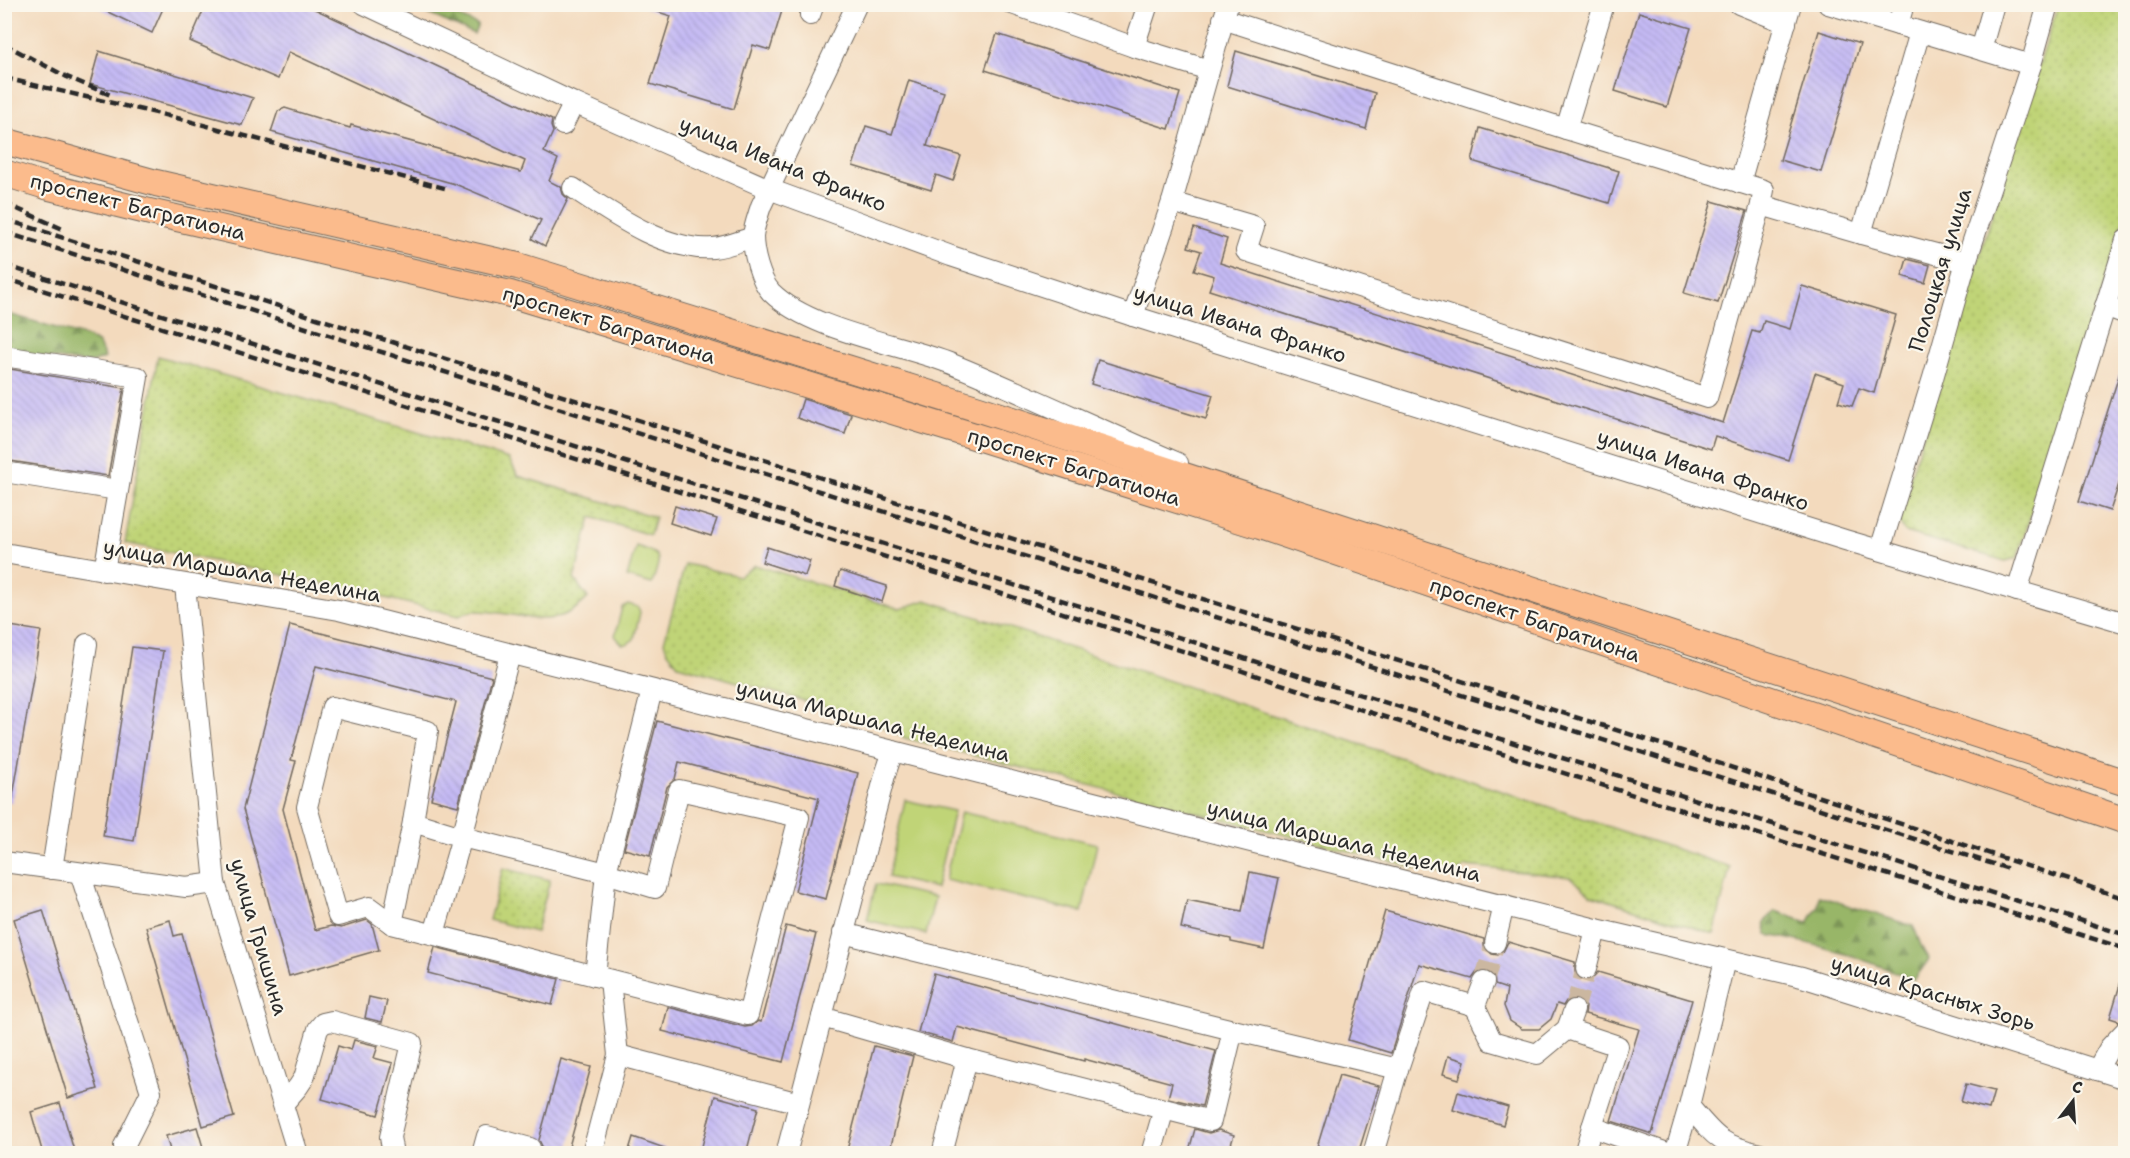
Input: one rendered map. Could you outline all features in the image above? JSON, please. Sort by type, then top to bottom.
[{"type":"main road","name":"проспект Багратиона","points":[[4,141],[156,183],[518,266],[1269,502],[2126,783]]},
{"type":"main road","name":"проспект Багратиона","points":[[4,175],[510,294],[1260,526],[2126,821]]},
{"type":"street","name":"улица Ивана Франко","points":[[364,4],[574,103],[769,189],[951,256],[1133,316],[1880,550],[2126,623]]},
{"type":"street","points":[[856,4],[755,223],[753,237],[758,264],[769,290],[801,313],[827,324],[951,364],[1269,502]]},
{"type":"street","points":[[1012,4],[1134,47],[1209,70]]},
{"type":"street","points":[[1134,47],[1148,4]]},
{"type":"street","points":[[1566,129],[1604,4]]},
{"type":"street","points":[[1738,4],[1789,14],[1740,183]]},
{"type":"street","points":[[1828,4],[2031,65]]},
{"type":"street","points":[[1898,25],[1904,4]]},
{"type":"street","points":[[1981,50],[1994,4]]},
{"type":"street","name":"Полоцкая улица","points":[[1880,550],[1966,262],[2031,65],[2048,4]]},
{"type":"street","points":[[1133,316],[1172,202],[1226,12],[1566,129],[1764,190],[1707,398],[1246,251],[1254,226],[1172,202]]},
{"type":"street","points":[[1861,234],[1920,32]]},
{"type":"street","points":[[563,125],[574,103]]},
{"type":"street","points":[[571,193],[632,225],[681,244],[713,248],[753,237]]},
{"type":"street","points":[[1761,205],[1966,262]]},
{"type":"street","points":[[2017,591],[2126,240]]},
{"type":"street","points":[[2104,306],[2126,314]]},
{"type":"street","points":[[4,356],[138,377],[104,571]]},
{"type":"street","points":[[4,472],[118,490]]},
{"type":"street","name":"улица Маршала Неделина","points":[[4,553],[339,610],[1725,960]]},
{"type":"street","name":"улица Гришина","points":[[185,585],[216,883],[298,1154]]},
{"type":"street","points":[[52,869],[87,644]]},
{"type":"street","points":[[434,934],[510,654]]},
{"type":"street","points":[[592,1154],[618,1055],[603,978],[606,873],[652,690]]},
{"type":"street","points":[[392,924],[413,822],[428,731],[333,707],[307,807],[338,916],[369,907],[392,924],[748,1016],[799,817],[679,790],[654,888],[413,822]]},
{"type":"street","points":[[786,1154],[893,751]]},
{"type":"street","points":[[4,862],[186,887],[216,883]]},
{"type":"street","points":[[80,873],[151,1092],[124,1146],[126,1154]]},
{"type":"street","points":[[1495,943],[1504,905]]},
{"type":"street","points":[[1586,969],[1596,929]]},
{"type":"street","points":[[843,933],[1398,1069]]},
{"type":"street","points":[[1675,1154],[1725,960]]},
{"type":"street","name":"улица Красных Зорь","points":[[1725,960],[1802,977],[2126,1079]]},
{"type":"street","points":[[1484,982],[1475,1005],[1492,1041],[1537,1054],[1567,1029],[1574,1010]]},
{"type":"street","points":[[1373,1154],[1424,991],[1475,1005]]},
{"type":"street","points":[[822,1017],[966,1059],[1211,1121],[1233,1030]]},
{"type":"street","points":[[284,1103],[304,1078],[318,1029],[323,1023],[332,1021],[412,1042],[390,1137],[393,1154]]},
{"type":"street","points":[[1567,1029],[1618,1046],[1584,1154]]},
{"type":"street","points":[[2097,1070],[2110,1047],[2126,1030]]},
{"type":"street","points":[[618,1055],[799,1103]]},
{"type":"street","points":[[942,1154],[966,1059]]},
{"type":"street","points":[[1689,1106],[1715,1136],[1735,1148],[1760,1154]]},
{"type":"street","points":[[1151,1154],[1164,1109]]},
{"type":"street","points":[[1592,1127],[1670,1154]]},
{"type":"street","points":[[482,1154],[487,1136],[530,1148]]},
{"type":"green space","points":[[408,5],[433,5],[478,25],[474,34]]},
{"type":"green space","points":[[2058,5],[2125,5],[2125,217],[2017,558],[2005,561],[1905,532],[1897,519]]},
{"type":"green space","points":[[5,313],[87,337],[99,344],[105,358],[91,363],[5,352]]},
{"type":"green space","points":[[158,356],[509,459],[518,476],[655,517],[650,535],[591,517],[574,579],[588,598],[565,615],[542,619],[478,611],[467,612],[459,616],[341,587],[125,543]]},
{"type":"green space","points":[[636,546],[652,552],[658,558],[652,584],[627,577]]},
{"type":"green space","points":[[685,564],[739,576],[755,565],[900,609],[926,600],[1730,867],[1714,934],[1591,895],[1570,877],[1466,866],[1450,877],[905,738],[868,719],[678,665],[667,651],[664,642]]},
{"type":"green space","points":[[628,604],[638,607],[640,612],[634,639],[627,644],[622,644],[615,636],[622,607]]},
{"type":"green space","points":[[905,800],[954,811],[936,888],[888,877]]},
{"type":"green space","points":[[961,812],[1097,844],[1082,912],[945,880]]},
{"type":"green space","points":[[503,868],[550,880],[536,932],[489,920]]},
{"type":"green space","points":[[876,884],[935,897],[926,934],[867,920]]},
{"type":"green space","points":[[1819,896],[1913,926],[1923,951],[1929,959],[1914,980],[1842,953],[1805,942],[1767,935],[1764,922],[1776,911],[1808,923],[1818,906]]},
{"type":"building","points":[[91,4],[165,4],[152,33]]},
{"type":"building","points":[[206,4],[304,4],[552,120],[553,132],[544,152],[558,159],[549,181],[561,187],[568,199],[545,246],[532,239],[541,220],[455,184],[271,132],[278,111],[285,108],[350,128],[351,125],[521,172],[525,161],[289,52],[278,79],[190,41]]},
{"type":"building","points":[[646,4],[784,4],[770,50],[753,45],[734,109],[650,84],[671,16],[645,8]]},
{"type":"building","points":[[1639,12],[1691,28],[1667,107],[1615,91]]},
{"type":"building","points":[[1819,31],[1860,44],[1821,172],[1780,160]]},
{"type":"building","points":[[997,34],[1180,93],[1169,129],[985,70]]},
{"type":"building","points":[[99,51],[253,98],[242,125],[90,84]]},
{"type":"building","points":[[1236,51],[1375,93],[1366,129],[1227,86]]},
{"type":"building","points":[[909,80],[944,91],[927,146],[961,156],[953,181],[936,175],[931,190],[853,166],[866,126],[892,134]]},
{"type":"building","points":[[1480,128],[1619,171],[1609,203],[1472,161]]},
{"type":"building","points":[[1712,201],[1747,211],[1718,303],[1684,293]]},
{"type":"building","points":[[1194,228],[1227,239],[1220,263],[1723,423],[1752,331],[1760,333],[1764,321],[1790,329],[1802,286],[1896,315],[1874,393],[1859,388],[1852,406],[1838,402],[1844,383],[1815,373],[1788,460],[1715,436],[1711,449],[1209,290],[1214,276],[1194,270],[1201,251],[1188,247]]},
{"type":"building","points":[[1907,259],[1930,265],[1925,283],[1902,276]]},
{"type":"building","points":[[1098,360],[1213,395],[1206,419],[1091,384]]},
{"type":"building","points":[[2122,366],[2126,367],[2126,463],[2110,511],[2079,501]]},
{"type":"building","points":[[4,368],[124,388],[108,476],[4,460]]},
{"type":"building","points":[[803,399],[851,414],[845,434],[797,418]]},
{"type":"building","points":[[675,506],[717,519],[711,536],[670,523]]},
{"type":"building","points":[[767,547],[810,561],[805,576],[762,562]]},
{"type":"building","points":[[840,571],[887,586],[882,602],[835,586]]},
{"type":"building","points":[[4,625],[41,631],[12,802],[4,801]]},
{"type":"building","points":[[290,625],[492,677],[458,806],[431,799],[456,702],[316,666],[291,760],[296,761],[283,809],[315,930],[331,926],[341,928],[367,920],[372,924],[379,950],[289,976],[243,809]]},
{"type":"building","points":[[132,647],[163,651],[134,841],[103,836]]},
{"type":"building","points":[[657,721],[858,773],[826,899],[795,891],[819,798],[679,762],[675,779],[667,787],[650,856],[624,849]]},
{"type":"building","points":[[1250,872],[1279,878],[1264,949],[1181,928],[1187,900],[1242,911]]},
{"type":"building","points":[[43,910],[98,1089],[68,1098],[14,919]]},
{"type":"building","points":[[1385,911],[1484,939],[1484,947],[1492,954],[1498,955],[1503,952],[1508,942],[1575,962],[1575,973],[1583,980],[1590,980],[1598,972],[1692,1000],[1652,1134],[1611,1121],[1639,1029],[1585,1014],[1586,1007],[1583,1002],[1573,998],[1566,1001],[1563,1006],[1557,1004],[1551,1019],[1539,1029],[1522,1029],[1510,1021],[1504,1006],[1507,989],[1495,985],[1494,975],[1488,971],[1477,972],[1472,979],[1419,964],[1391,1053],[1348,1040]]},
{"type":"building","points":[[170,920],[174,936],[182,934],[234,1117],[203,1126],[146,927]]},
{"type":"building","points":[[786,926],[816,934],[783,1062],[662,1031],[668,1007],[745,1027],[752,1026],[758,1021],[761,1022]]},
{"type":"building","points":[[435,947],[559,979],[552,1005],[428,973]]},
{"type":"building","points":[[934,974],[1216,1051],[1202,1106],[1168,1098],[1172,1083],[1084,1059],[1084,1061],[957,1027],[953,1042],[918,1032]]},
{"type":"building","points":[[2122,978],[2126,979],[2126,1018],[2119,1021],[2110,1018]]},
{"type":"building","points":[[369,997],[387,1001],[382,1022],[365,1018]]},
{"type":"building","points":[[354,1040],[378,1046],[374,1058],[393,1063],[378,1115],[322,1099],[338,1046],[351,1050]]},
{"type":"building","points":[[874,1046],[913,1056],[889,1154],[846,1154]]},
{"type":"building","points":[[1448,1056],[1465,1061],[1459,1079],[1443,1074]]},
{"type":"building","points":[[561,1059],[591,1067],[567,1154],[540,1154],[542,1146],[539,1140]]},
{"type":"building","points":[[1339,1075],[1379,1086],[1358,1154],[1315,1154]]},
{"type":"building","points":[[1966,1084],[1994,1091],[1989,1109],[1961,1102]]},
{"type":"building","points":[[1458,1092],[1508,1107],[1503,1125],[1453,1110]]},
{"type":"building","points":[[715,1096],[758,1108],[746,1154],[700,1154]]},
{"type":"building","points":[[60,1103],[75,1154],[43,1154],[31,1112]]},
{"type":"building","points":[[197,1127],[205,1154],[171,1154],[166,1136]]},
{"type":"building","points":[[1195,1129],[1209,1133],[1219,1130],[1234,1135],[1228,1154],[1188,1154]]},
{"type":"building","points":[[633,1137],[673,1151],[673,1154],[637,1154],[629,1150]]},
{"type":"tunnel","points":[[1484,982],[1495,943]]},
{"type":"tunnel","points":[[1574,1010],[1586,969]]},
{"type":"railway","points":[[4,44],[67,77],[113,96]]},
{"type":"railway","points":[[4,78],[173,117],[448,189]]},
{"type":"railway","points":[[4,203],[65,230]]},
{"type":"railway","points":[[4,219],[1670,747],[2126,899]]},
{"type":"railway","points":[[4,232],[2009,869]]},
{"type":"railway","points":[[4,265],[2126,935]]},
{"type":"railway","points":[[4,278],[1189,653],[1311,694],[2126,949]]}]
